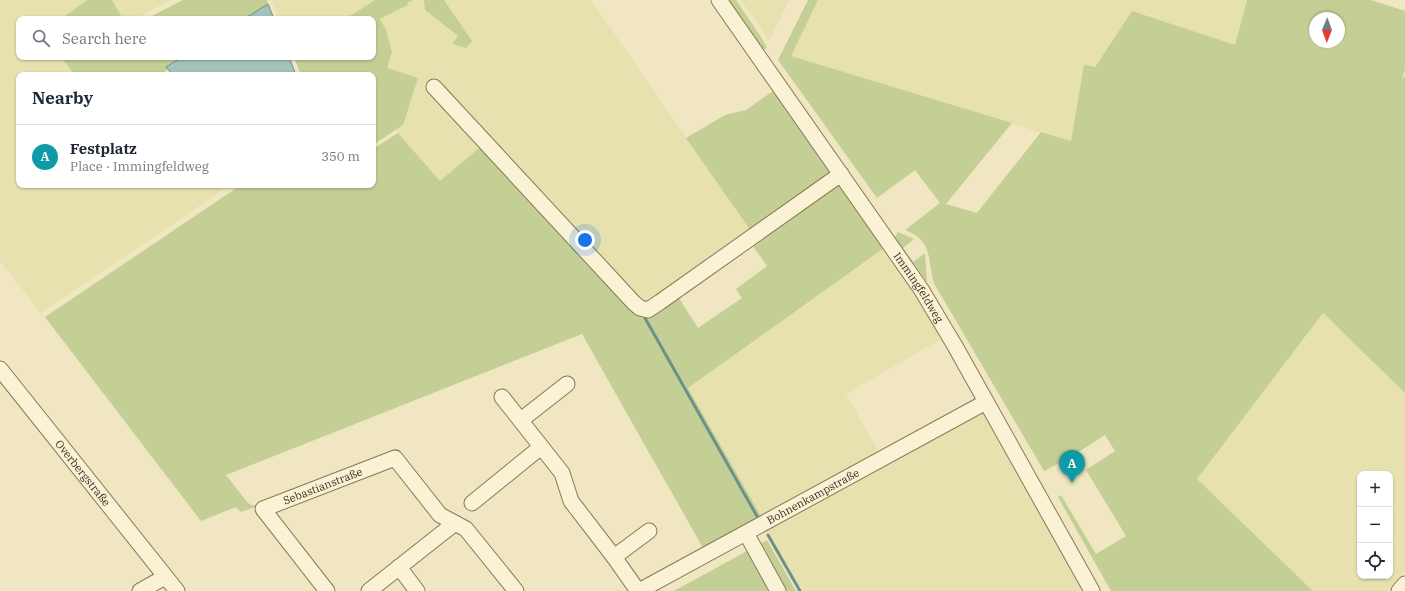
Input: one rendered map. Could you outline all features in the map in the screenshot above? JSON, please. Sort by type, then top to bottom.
[{"type":"street","name":"Immingfeldweg","points":[[719,0],[921,289],[955,346],[1092,591]]},
{"type":"street","points":[[434,87],[634,303],[640,308],[648,310],[841,174]]},
{"type":"street","name":"Overbergstraße","points":[[0,369],[176,591]]},
{"type":"street","points":[[521,420],[567,384]]},
{"type":"street","points":[[502,397],[562,473],[571,501],[638,591]]},
{"type":"street","name":"Bohnenkampstraße","points":[[638,591],[986,402]]},
{"type":"street","points":[[472,503],[541,447]]},
{"type":"street","name":"Sebastianstraße","points":[[326,591],[263,509],[395,458],[440,514],[466,529],[516,591]]},
{"type":"street","points":[[369,591],[455,523]]},
{"type":"street","points":[[614,557],[649,531]]},
{"type":"street","points":[[746,533],[778,591]]},
{"type":"street","points":[[399,567],[417,591]]},
{"type":"street","points":[[140,591],[165,577]]},
{"type":"street","points":[[1399,591],[1405,584]]},
{"type":"shaded area","points":[[0,0],[87,0],[65,16],[16,16],[16,60],[63,60],[73,72],[16,72],[16,188],[226,188],[41,313],[0,261]]},
{"type":"shaded area","points":[[112,0],[171,0],[140,16],[121,16]]},
{"type":"shaded area","points":[[271,0],[375,0],[350,16],[278,16]]},
{"type":"shaded area","points":[[414,0],[424,0],[425,10],[458,37],[452,44],[472,41],[444,0],[591,0],[751,231],[648,304],[644,304],[489,141],[440,181],[396,130],[403,125],[387,68],[380,19],[408,5],[407,4]]},
{"type":"shaded area","points":[[741,0],[789,0],[769,41],[762,30]]},
{"type":"shaded area","points":[[818,0],[1247,0],[1235,45],[1132,11],[1094,67],[1084,65],[1071,142],[791,56]]},
{"type":"shaded area","points":[[884,248],[911,288],[941,339],[846,394],[879,452],[761,516],[688,388]]},
{"type":"shaded area","points":[[1323,313],[1405,393],[1405,571],[1387,591],[1313,591],[1197,479]]},
{"type":"shaded area","points":[[984,413],[1084,591],[801,591],[767,531]]},
{"type":"green space","points":[[87,0],[112,0],[121,16],[65,16]]},
{"type":"green space","points":[[183,0],[267,0],[268,4],[249,16],[152,16]]},
{"type":"green space","points":[[375,0],[414,0],[407,3],[408,5],[380,19],[386,30],[392,52],[387,68],[418,78],[403,125],[376,143],[376,72],[300,72],[295,60],[376,60],[376,16],[350,16]]},
{"type":"green space","points":[[424,0],[444,0],[472,41],[466,48],[452,44],[458,36],[425,10]]},
{"type":"green space","points":[[724,0],[736,0],[767,48],[762,50]]},
{"type":"green space","points":[[808,0],[818,0],[791,56],[1012,123],[946,204],[977,213],[1041,132],[1071,141],[1084,65],[1095,67],[1132,11],[1235,45],[1247,0],[1371,0],[1405,11],[1405,70],[1402,78],[1405,76],[1405,393],[1323,313],[1197,479],[1313,591],[1111,591],[1058,497],[1061,495],[1096,554],[1126,536],[1086,470],[1115,451],[1105,435],[1066,460],[1044,471],[935,285],[928,254],[923,243],[916,235],[905,230],[940,203],[915,170],[877,198],[778,60]]},
{"type":"green space","points":[[63,60],[177,60],[166,67],[168,69],[164,72],[73,72]]},
{"type":"green space","points":[[773,91],[831,174],[751,231],[686,138],[725,115],[746,110]]},
{"type":"green space","points":[[398,133],[440,181],[483,145],[638,311],[642,318],[677,295],[698,328],[742,298],[736,289],[767,266],[750,242],[836,181],[884,248],[688,388],[761,516],[703,548],[582,334],[226,475],[247,502],[251,505],[258,506],[241,512],[236,507],[201,521],[45,317],[237,188],[376,188],[376,147]]},
{"type":"green space","points":[[898,232],[914,239],[903,248],[913,262],[910,264],[893,241]]},
{"type":"green space","points":[[925,253],[927,282],[913,262]]},
{"type":"green space","points":[[767,540],[796,591],[674,591]]},
{"type":"water","points":[[268,4],[273,16],[249,16]]},
{"type":"water","points":[[177,60],[290,60],[295,72],[170,72],[166,67]]},
{"type":"waterway","points":[[645,318],[758,518]]},
{"type":"waterway","points":[[768,535],[800,591]]},
{"type":"place","name":"Festplatz","points":[[1072,483]]}]
